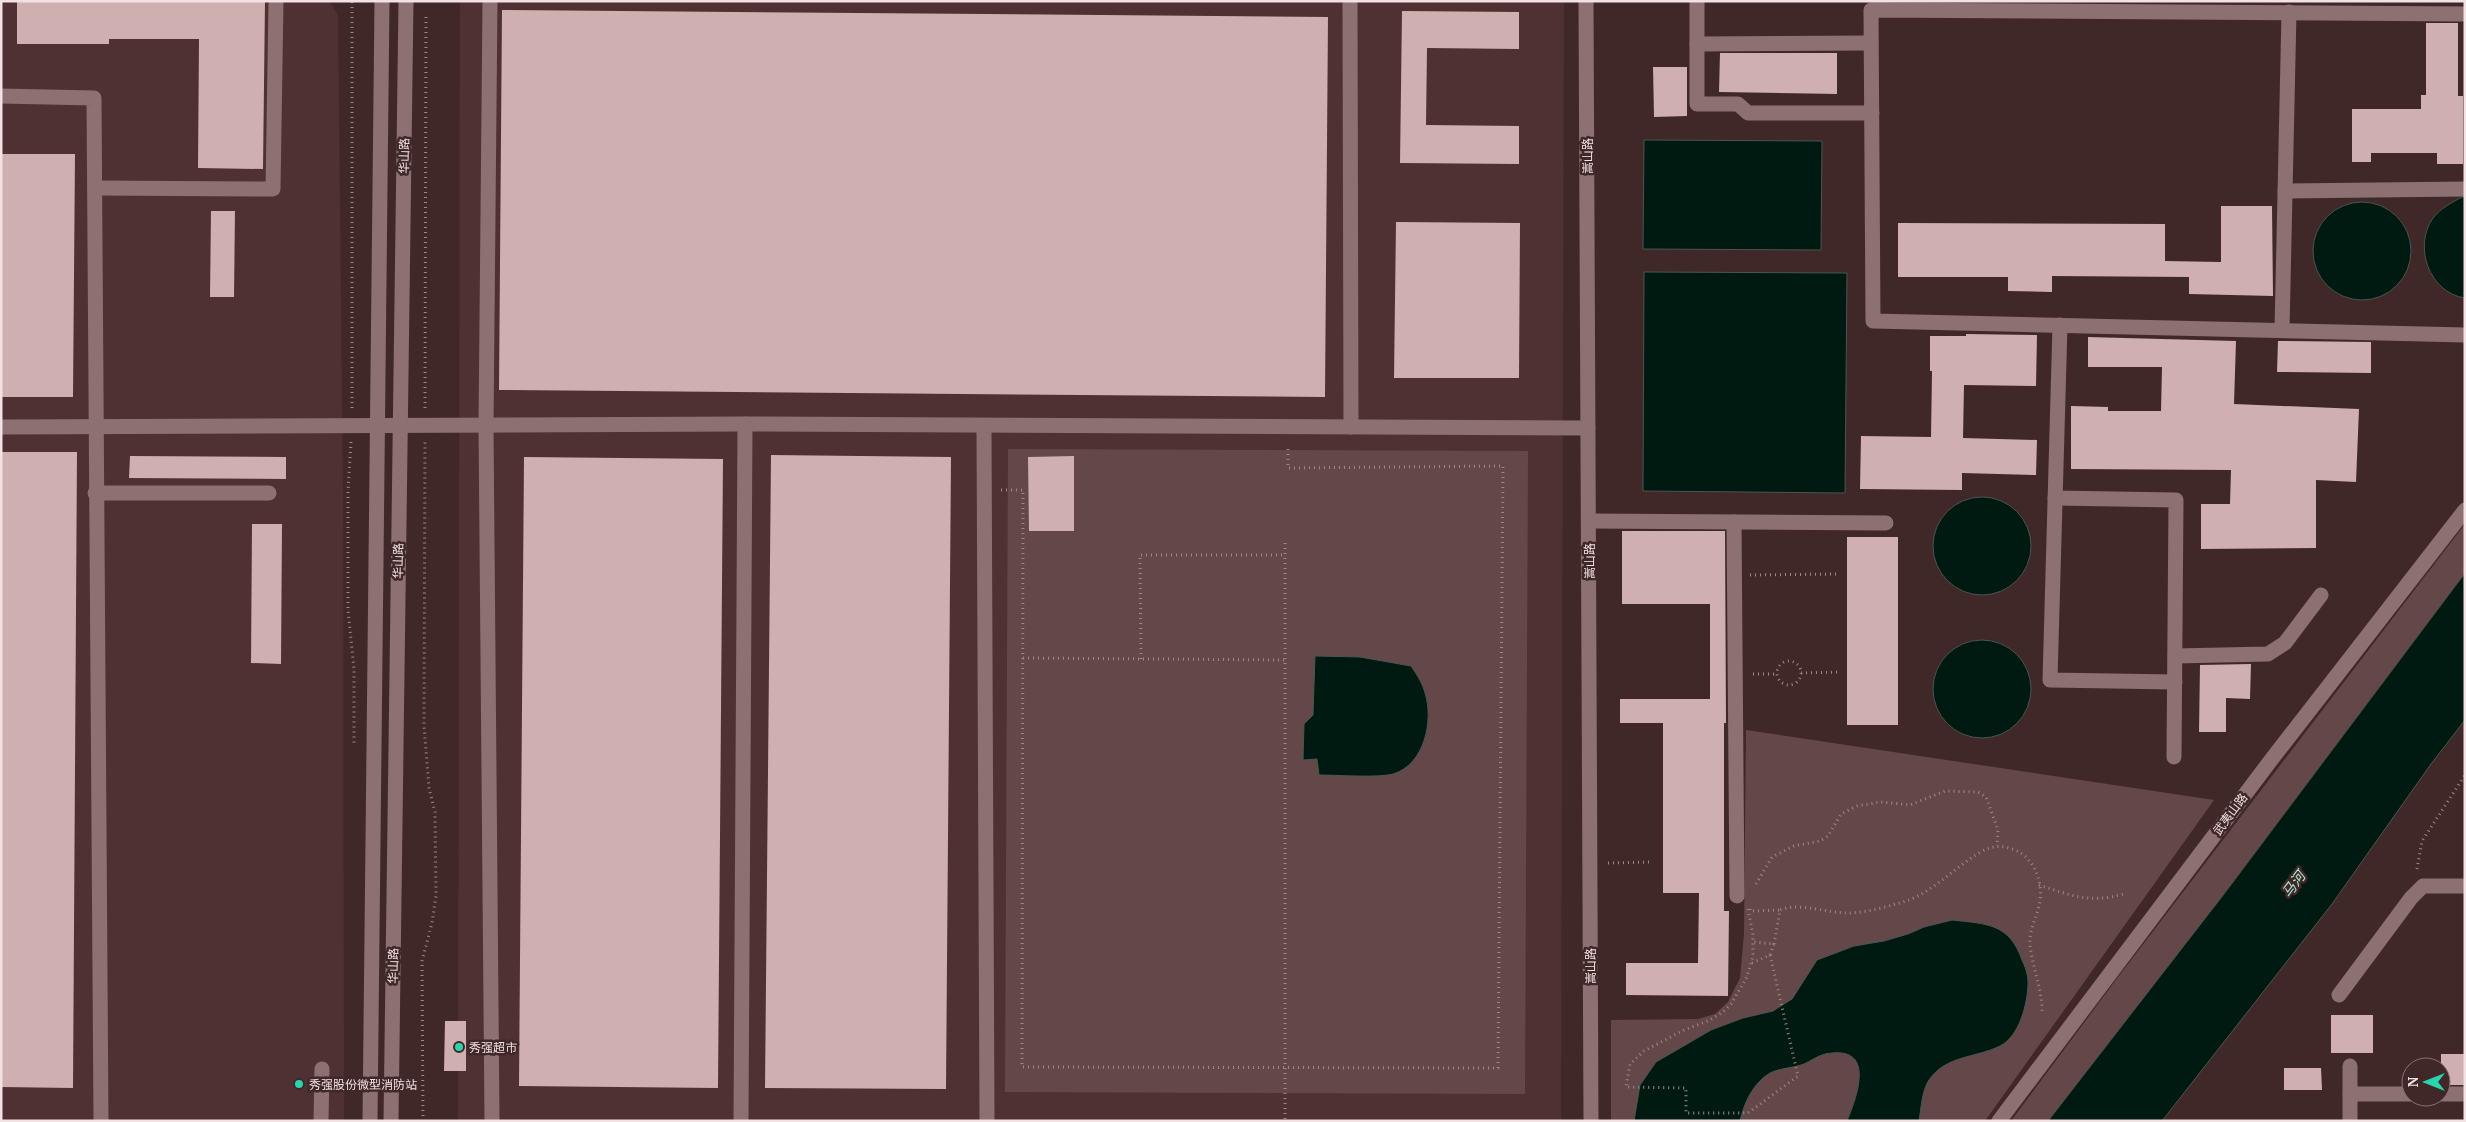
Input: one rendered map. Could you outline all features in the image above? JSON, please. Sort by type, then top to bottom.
[{"type":"street","points":[[95,188],[273,189],[276,1]]},
{"type":"street","name":"华山路","points":[[370,1121],[375,426],[382,1]]},
{"type":"street","name":"华山路","points":[[391,1121],[406,1]]},
{"type":"street","points":[[490,1],[486,426],[492,1121]]},
{"type":"street","points":[[1350,1],[1351,427]]},
{"type":"street","name":"嵩山路","points":[[1586,1],[1591,1121]]},
{"type":"street","points":[[1697,1],[1697,104],[1738,104],[1748,112],[1872,113]]},
{"type":"street","points":[[2465,14],[1871,10],[1873,321],[2465,335]]},
{"type":"street","points":[[2282,330],[2289,12]]},
{"type":"street","points":[[1697,44],[1871,43]]},
{"type":"street","points":[[1,96],[94,98],[100,1121]]},
{"type":"street","points":[[2285,191],[2465,190]]},
{"type":"street","points":[[2060,326],[2050,680],[2175,682]]},
{"type":"street","points":[[741,1121],[746,424]]},
{"type":"street","points":[[1,426],[746,424],[1588,428]]},
{"type":"street","points":[[984,426],[988,1121]]},
{"type":"street","points":[[95,492],[269,493]]},
{"type":"street","points":[[2055,498],[2176,500],[2174,757]]},
{"type":"street","name":"武夷山路","points":[[2000,1121],[2259,775],[2465,510]]},
{"type":"street","points":[[1588,521],[1886,523]]},
{"type":"street","points":[[1734,522],[1736,896]]},
{"type":"street","points":[[2175,656],[2268,654],[2285,644],[2321,595]]},
{"type":"street","points":[[2339,995],[2411,898],[2423,886],[2465,886]]},
{"type":"street","points":[[2350,1066],[2350,1121]]},
{"type":"street","points":[[321,1121],[322,1069]]},
{"type":"street","points":[[2350,1094],[2401,1094]]},
{"type":"street","points":[[2451,1094],[2465,1094]]},
{"type":"path","points":[[352,1],[352,426],[348,490],[348,610],[354,669],[354,750]]},
{"type":"path","points":[[423,1121],[422,961],[432,923],[436,896],[435,812],[429,788],[424,725],[426,11]]},
{"type":"path","points":[[984,490],[1023,490],[1022,1067],[1498,1068],[1503,466],[1288,468],[1288,427]]},
{"type":"path","points":[[1285,542],[1285,1121]]},
{"type":"path","points":[[1140,659],[1140,555],[1285,555]]},
{"type":"path","points":[[1735,575],[1838,574]]},
{"type":"path","points":[[1023,658],[1285,660]]},
{"type":"path","points":[[1777,674],[1782,663],[1789,661],[1796,663],[1802,673]]},
{"type":"path","points":[[1802,673],[1842,672]]},
{"type":"path","points":[[1777,674],[1784,684],[1792,685],[1798,681],[1802,673]]},
{"type":"path","points":[[1735,674],[1777,674]]},
{"type":"path","points":[[2423,886],[2417,868],[2422,842],[2433,820],[2465,775]]},
{"type":"path","points":[[1753,889],[1772,857],[1794,846],[1820,841],[1828,836],[1842,814],[1857,806],[1881,802],[1910,805],[1945,791],[1978,792],[1986,797],[1993,812],[1998,830],[1997,846]]},
{"type":"path","points":[[1736,896],[1750,911],[1780,910],[1796,906],[1824,912],[1849,913],[1886,907],[1910,899],[1980,852],[1997,846],[2006,846],[2025,854],[2032,861],[2039,885],[2040,900],[2030,933],[2030,946],[2042,996],[2042,1011]]},
{"type":"path","points":[[1590,863],[1650,862]]},
{"type":"path","points":[[2039,885],[2076,897],[2097,900],[2123,894]]},
{"type":"path","points":[[1751,903],[1753,942],[1751,963],[1746,979],[1723,1012],[1644,1051],[1630,1064],[1626,1087],[1686,1088],[1686,1113],[1748,1113],[1798,1076],[1770,955],[1774,944],[1780,910]]},
{"type":"path","points":[[1753,942],[1774,944]]},
{"type":"path","points":[[1751,963],[1770,955]]},
{"type":"shaded area","points":[[1,1],[329,1],[338,15],[343,503],[344,1121],[1,1121]]},
{"type":"shaded area","points":[[460,1],[1564,1],[1561,1121],[458,1121]]},
{"type":"shaded area","points":[[1008,449],[1528,451],[1525,1094],[1005,1092]]},
{"type":"shaded area","points":[[2465,524],[2465,573],[2224,894],[2048,1121],[2011,1121],[2118,977]]},
{"type":"shaded area","points":[[1746,730],[2214,800],[1985,1121],[1611,1121],[1611,1020],[1698,1019],[1715,1014],[1728,1002],[1740,978],[1744,934]]},
{"type":"water","points":[[1644,140],[1822,141],[1821,250],[1643,249]]},
{"type":"water","points":[[2462,197],[2465,197],[2465,298],[2452,294],[2434,278],[2428,267],[2424,242],[2427,229],[2436,214]]},
{"type":"water","points":[[2362,202],[2381,206],[2397,216],[2407,232],[2411,251],[2407,270],[2397,286],[2381,296],[2362,300],[2343,296],[2327,286],[2317,270],[2313,251],[2317,232],[2327,216],[2343,206]]},
{"type":"water","points":[[1644,272],[1847,273],[1845,493],[1643,491]]},
{"type":"water","points":[[1982,497],[2001,501],[2016,512],[2027,527],[2031,546],[2027,565],[2016,580],[2001,591],[1982,595],[1963,591],[1948,580],[1937,565],[1933,546],[1937,527],[1948,512],[1963,501]]},
{"type":"water","name":"马河","points":[[2465,573],[2465,720],[2431,764],[2332,904],[2162,1121],[2048,1121],[2224,894]]},
{"type":"water","points":[[1982,640],[2001,644],[2017,654],[2027,670],[2031,689],[2027,708],[2017,724],[2001,734],[1982,738],[1963,734],[1947,724],[1937,708],[1933,689],[1937,670],[1947,654],[1963,644]]},
{"type":"water","points":[[1315,656],[1360,657],[1411,666],[1424,689],[1428,716],[1424,741],[1419,752],[1404,769],[1393,774],[1378,776],[1319,775],[1317,759],[1303,760],[1304,724],[1313,715]]},
{"type":"water","points":[[1952,920],[1986,925],[2003,932],[2010,939],[2017,948],[2026,971],[2028,982],[2026,999],[2018,1027],[2007,1041],[1991,1050],[1953,1061],[1936,1072],[1929,1080],[1925,1089],[1919,1121],[1847,1121],[1855,1098],[1859,1074],[1857,1064],[1852,1056],[1841,1053],[1825,1054],[1804,1064],[1778,1070],[1764,1077],[1750,1094],[1740,1121],[1634,1121],[1640,1085],[1656,1062],[1711,1030],[1743,1018],[1773,1011],[1792,999],[1817,960],[1854,946],[1884,941],[1924,927]]},
{"type":"building","points":[[17,1],[265,1],[263,169],[198,168],[199,39],[109,39],[109,44],[17,44]]},
{"type":"building","points":[[502,10],[1328,17],[1325,397],[499,390]]},
{"type":"building","points":[[1402,11],[1519,12],[1519,49],[1427,48],[1426,125],[1519,126],[1519,164],[1400,163]]},
{"type":"building","points":[[2426,23],[2458,23],[2458,96],[2463,96],[2463,164],[2437,164],[2437,153],[2371,153],[2371,162],[2352,162],[2352,109],[2421,109],[2421,95],[2426,95]]},
{"type":"building","points":[[1720,53],[1837,53],[1837,94],[1719,92]]},
{"type":"building","points":[[1653,67],[1687,67],[1687,116],[1654,117]]},
{"type":"building","points":[[1,154],[75,154],[73,397],[1,397]]},
{"type":"building","points":[[2221,206],[2272,206],[2273,296],[2189,294],[2189,277],[2052,276],[2052,292],[2008,291],[2008,277],[1898,277],[1898,223],[2165,224],[2165,261],[2221,262]]},
{"type":"building","points":[[211,211],[235,211],[234,297],[210,297]]},
{"type":"building","points":[[1396,222],[1520,223],[1519,378],[1394,378]]},
{"type":"building","points":[[1966,334],[2037,335],[2036,386],[1964,385],[1963,438],[2037,440],[2036,475],[1962,473],[1962,490],[1860,489],[1861,436],[1931,437],[1932,371],[1930,371],[1930,336],[1966,336]]},
{"type":"building","points":[[2088,337],[2236,341],[2234,404],[2359,409],[2356,482],[2316,480],[2316,548],[2201,549],[2201,504],[2230,504],[2231,470],[2071,469],[2071,406],[2108,407],[2108,411],[2161,411],[2162,367],[2088,367]]},
{"type":"building","points":[[2278,341],[2371,342],[2371,373],[2277,372]]},
{"type":"building","points":[[1,452],[77,452],[73,1088],[1,1087]]},
{"type":"building","points":[[771,455],[951,457],[946,1089],[765,1088]]},
{"type":"building","points":[[130,456],[286,457],[286,479],[129,478]]},
{"type":"building","points":[[1074,456],[1074,531],[1029,531],[1028,457]]},
{"type":"building","points":[[524,457],[723,459],[718,1088],[519,1086]]},
{"type":"building","points":[[252,524],[282,524],[281,664],[251,663]]},
{"type":"building","points":[[1622,531],[1725,531],[1726,723],[1724,723],[1724,911],[1729,911],[1728,996],[1626,995],[1626,963],[1698,963],[1699,893],[1663,893],[1663,723],[1620,723],[1620,699],[1710,699],[1710,604],[1622,604]]},
{"type":"building","points":[[1847,537],[1898,537],[1898,725],[1847,725]]},
{"type":"building","points":[[2251,664],[2250,699],[2226,698],[2226,732],[2199,732],[2200,665]]},
{"type":"building","points":[[2331,1015],[2373,1015],[2373,1053],[2331,1053]]},
{"type":"building","points":[[445,1021],[466,1021],[466,1071],[444,1071]]},
{"type":"building","points":[[2441,1054],[2465,1054],[2465,1085],[2451,1085],[2451,1057],[2441,1057]]},
{"type":"building","points":[[2284,1068],[2321,1068],[2322,1090],[2284,1090]]},
{"type":"place","name":"秀强超市","points":[[459,1047]]},
{"type":"place","name":"秀强股份微型消防站","points":[[299,1084]]}]
